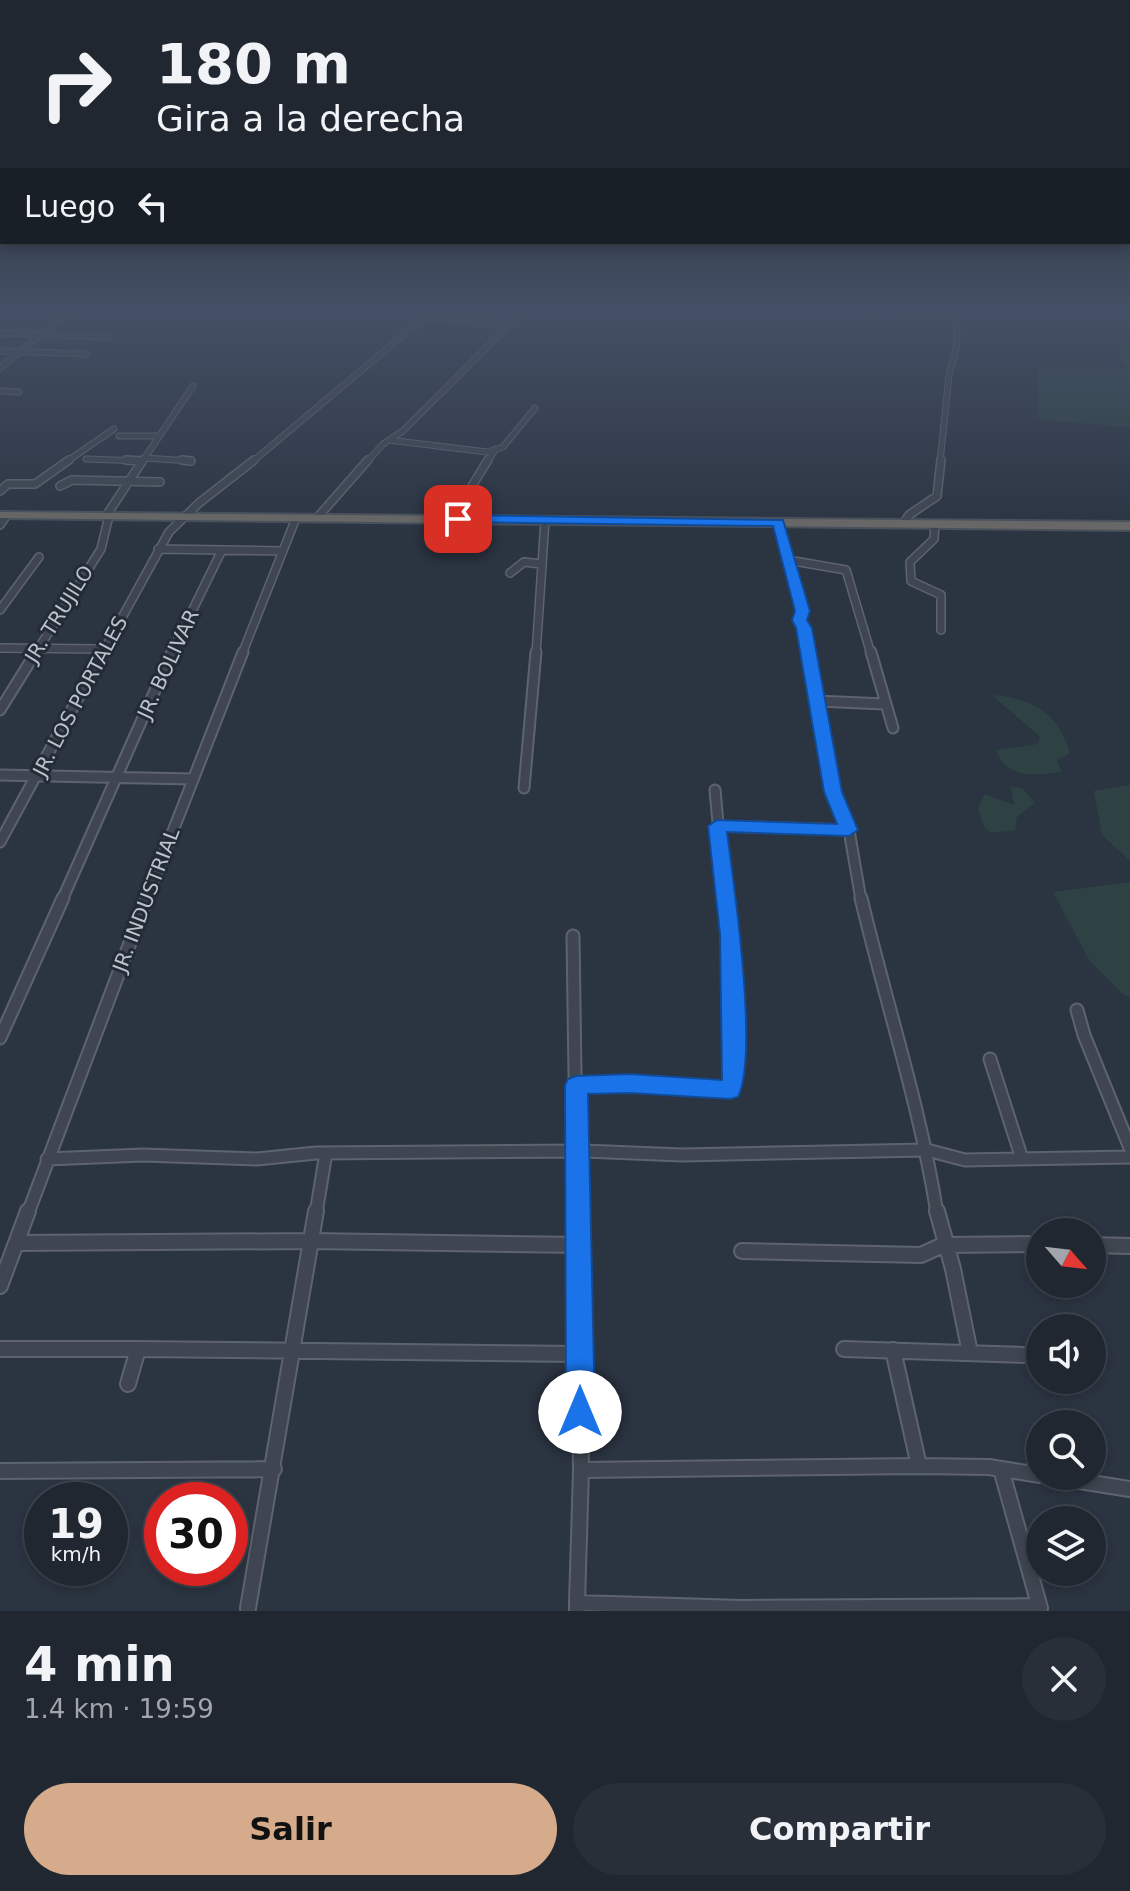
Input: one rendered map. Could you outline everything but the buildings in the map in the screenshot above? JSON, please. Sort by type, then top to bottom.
[{"type":"highway","points":[[2,518],[108,516],[1130,526]]},
{"type":"street","name":"JR. TRUJILO","points":[[0,710],[101,549],[107,537],[108,516],[128,481],[193,386]]},
{"type":"street","name":"JR. LOS PORTALES","points":[[0,842],[158,549],[183,517],[342,386]]},
{"type":"street","points":[[317,518],[389,440],[403,431],[447,386]]},
{"type":"street","points":[[903,524],[909,515],[937,496],[948,386]]},
{"type":"street","points":[[0,391],[19,392]]},
{"type":"street","points":[[389,440],[487,452],[503,447],[535,408]]},
{"type":"street","points":[[0,491],[8,484],[35,484],[114,429]]},
{"type":"street","points":[[119,436],[159,436]]},
{"type":"street","points":[[472,486],[495,450]]},
{"type":"street","points":[[86,459],[191,461]]},
{"type":"street","points":[[60,486],[72,480],[160,482]]},
{"type":"street","name":"JR. INDUSTRIAL","points":[[0,1286],[192,779],[296,518]]},
{"type":"street","points":[[524,788],[545,520]]},
{"type":"street","points":[[779,522],[803,611],[800,620],[804,628],[833,792],[849,830],[855,873],[885,1000],[927,1150],[943,1245],[953,1269],[970,1353]]},
{"type":"street","points":[[935,524],[934,539],[910,562],[911,581],[941,595],[941,630]]},
{"type":"street","points":[[158,549],[282,551]]},
{"type":"street","name":"JR. BOLIVAR","points":[[0,1038],[115,777],[221,552]]},
{"type":"street","points":[[0,610],[39,557]]},
{"type":"street","points":[[788,560],[846,570],[893,728]]},
{"type":"street","points":[[510,573],[524,561],[541,564]]},
{"type":"street","points":[[0,648],[103,649]]},
{"type":"street","points":[[816,701],[885,704]]},
{"type":"street","points":[[0,775],[192,779]]},
{"type":"street","points":[[576,1085],[630,1084],[730,1090],[733,1082],[734,1028],[730,934],[715,790]]},
{"type":"street","points":[[717,826],[849,830]]},
{"type":"street","points":[[573,936],[581,1470],[577,1607],[1040,1608],[1001,1469]]},
{"type":"street","points":[[1077,1010],[1084,1035],[1130,1148]]},
{"type":"street","points":[[990,1059],[1022,1159]]},
{"type":"street","points":[[47,1159],[79,1161],[155,1155],[293,1158],[326,1153],[578,1152],[682,1155],[927,1150],[965,1160],[1130,1157]]},
{"type":"street","points":[[248,1608],[326,1153]]},
{"type":"street","points":[[16,1243],[311,1241],[579,1245]]},
{"type":"street","points":[[742,1251],[921,1255],[943,1245],[1026,1244]]},
{"type":"street","points":[[1106,1245],[1130,1246]]},
{"type":"street","points":[[0,1349],[294,1349],[580,1354]]},
{"type":"street","points":[[128,1384],[138,1349]]},
{"type":"street","points":[[844,1349],[1023,1355]]},
{"type":"street","points":[[893,1350],[919,1466]]},
{"type":"street","points":[[581,1470],[919,1466],[1026,1473]]},
{"type":"street","points":[[0,1471],[274,1469]]},
{"type":"street","points":[[1106,1485],[1130,1489]]},
{"type":"green space","points":[[1038,386],[1130,386],[1130,427],[1039,420]]},
{"type":"green space","points":[[992,695],[1031,704],[1051,718],[1059,727],[1070,753],[1057,760],[1062,772],[1023,773],[1007,767],[996,750],[1038,744],[1040,737]]},
{"type":"green space","points":[[1130,785],[1129,860],[1102,835],[1094,791]]},
{"type":"green space","points":[[1011,787],[1022,788],[1035,803],[1017,817],[1015,830],[991,833],[984,826],[978,808],[985,794],[1014,805]]},
{"type":"green space","points":[[1130,882],[1130,997],[1124,995],[1089,960],[1053,892]]},
{"type":"route","points":[[458,519],[779,522],[803,611],[800,620],[804,628],[833,792],[849,830],[775,825],[717,826],[730,934],[734,1028],[733,1082],[730,1090],[630,1084],[576,1085],[580,1412]]}]
